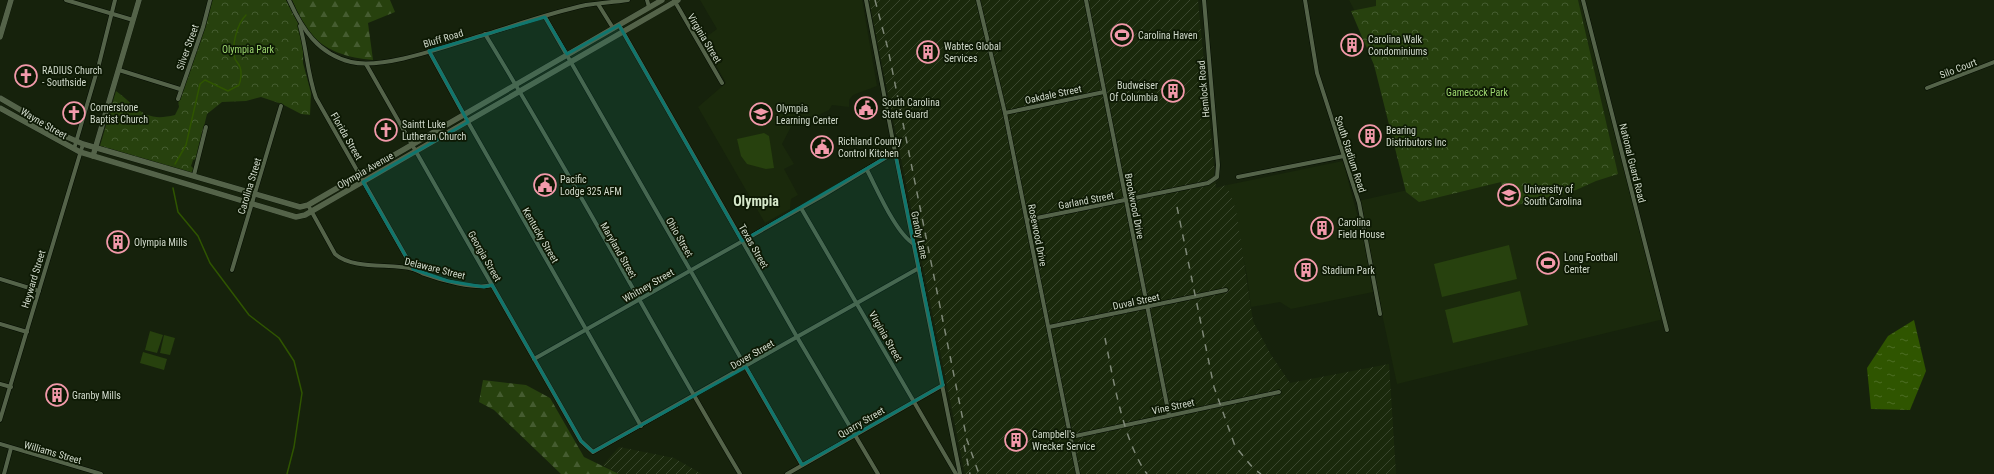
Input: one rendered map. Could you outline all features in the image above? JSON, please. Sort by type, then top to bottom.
[{"type":"main road","points":[[0,37],[11,0]]},
{"type":"main road","points":[[93,156],[138,0]]},
{"type":"main road","name":"Olympia Avenue","points":[[308,205],[359,174],[662,0]]},
{"type":"main road","name":"Olympia Avenue","points":[[80,152],[296,217],[305,216],[520,93],[675,1]]},
{"type":"main road","name":"Wayne Street","points":[[0,98],[83,144]]},
{"type":"main road","name":"Wayne Street","points":[[0,108],[80,152]]},
{"type":"main road","points":[[83,144],[291,205],[300,207],[308,205]]},
{"type":"street","points":[[66,0],[133,20]]},
{"type":"street","points":[[74,149],[116,0]]},
{"type":"street","name":"Silver Street","points":[[178,98],[203,27],[210,0]]},
{"type":"street","name":"Bluff Road","points":[[289,0],[300,24],[321,48],[335,57],[351,62],[366,64],[377,64],[429,51],[545,16],[598,4],[628,0]]},
{"type":"street","points":[[647,0],[650,7]]},
{"type":"street","name":"Granby Lane","points":[[866,0],[960,474]]},
{"type":"street","name":"Rosewood Drive","points":[[978,0],[1005,113],[1078,474]]},
{"type":"street","name":"Brookwood Drive","points":[[1086,0],[1170,416]]},
{"type":"street","name":"Hemlock Road","points":[[1204,0],[1218,165],[1217,177]]},
{"type":"street","name":"South Stadium Road","points":[[1305,0],[1319,78],[1359,203],[1380,314]]},
{"type":"street","name":"National Guard Road","points":[[1583,0],[1667,330]]},
{"type":"street","name":"Virginia Street","points":[[675,1],[722,83]]},
{"type":"street","points":[[598,4],[613,28]]},
{"type":"street","name":"Ohio Street","points":[[545,16],[802,465]]},
{"type":"street","name":"Florida Street","points":[[300,24],[305,42],[310,80],[316,98],[413,269]]},
{"type":"street","name":"Texas Street","points":[[619,25],[797,337],[878,474]]},
{"type":"street","name":"Maryland Street","points":[[485,34],[516,84],[638,300],[740,474]]},
{"type":"street","name":"Kentucky Street","points":[[429,51],[641,426]]},
{"type":"street","name":"Silo Court","points":[[1928,88],[1994,62]]},
{"type":"street","name":"Georgia Street","points":[[366,64],[581,441],[593,452]]},
{"type":"street","points":[[119,70],[180,89]]},
{"type":"street","name":"Oakdale Street","points":[[1005,113],[1104,92]]},
{"type":"street","name":"Carolina Street","points":[[232,270],[281,106]]},
{"type":"street","points":[[194,176],[206,127]]},
{"type":"street","name":"Heyward Street","points":[[0,420],[11,388],[38,291],[83,144]]},
{"type":"street","name":"Whitney Street","points":[[534,359],[801,208],[895,152]]},
{"type":"street","points":[[1238,177],[1344,156]]},
{"type":"street","points":[[867,170],[899,230],[914,244]]},
{"type":"street","name":"Garland Street","points":[[1027,220],[1208,183],[1217,177]]},
{"type":"street","name":"Delaware Street","points":[[308,205],[336,254],[340,258],[361,263],[413,269],[424,274],[484,287],[492,285]]},
{"type":"street","name":"Virginia Street","points":[[801,208],[956,474]]},
{"type":"street","name":"Dover Street","points":[[593,452],[695,396],[857,302],[919,268]]},
{"type":"street","points":[[0,279],[38,291]]},
{"type":"street","name":"Duval Street","points":[[1049,327],[1226,290]]},
{"type":"street","points":[[0,324],[27,332]]},
{"type":"street","points":[[0,384],[11,388]]},
{"type":"street","name":"Quarry Street","points":[[787,474],[914,400],[943,385]]},
{"type":"street","name":"Vine Street","points":[[1071,436],[1279,392]]},
{"type":"street","name":"Williams Street","points":[[0,444],[101,474]]},
{"type":"street","points":[[4,474],[11,448]]},
{"type":"highlighted area","points":[[545,17],[567,54],[619,25],[742,241],[895,152],[943,385],[802,465],[746,367],[593,452],[581,441],[492,285],[484,287],[448,281],[413,269],[363,182],[468,122],[429,51]]},
{"type":"shaded area","name":"Olympia Learning Center","points":[[700,0],[862,0],[877,86],[853,95],[849,100],[849,107],[832,105],[829,110],[804,122],[799,119],[794,121],[782,144],[794,164],[784,169],[798,195],[791,199],[790,209],[765,223],[698,107],[726,83],[702,40],[717,29]]},
{"type":"shaded area","points":[[869,0],[1198,0],[1216,188],[1227,185],[1236,210],[1253,321],[1271,355],[1290,383],[1389,364],[1396,474],[965,474]]},
{"type":"shaded area","name":"University of South Carolina","points":[[1349,0],[1584,0],[1664,319],[1397,384],[1358,201],[1412,189],[1365,31]]},
{"type":"shaded area","points":[[1343,161],[1364,241],[1373,292],[1291,309],[1280,302],[1251,307],[1247,275],[1227,185]]},
{"type":"shaded area","points":[[619,447],[674,458],[702,474],[619,474],[603,465]]},
{"type":"green space","name":"Olympia Park","points":[[210,0],[286,0],[298,23],[303,41],[303,63],[311,93],[310,115],[301,114],[282,104],[261,97],[246,101],[222,102],[207,114],[196,159],[193,160],[191,166],[194,169],[193,173],[100,146],[116,91],[136,108],[148,115],[164,117],[175,115],[179,107],[178,99],[201,32]]},
{"type":"green space","points":[[292,0],[390,0],[395,12],[368,23],[373,60],[364,59],[337,52],[313,37],[301,20]]},
{"type":"green space","name":"Gamecock Park","points":[[1376,0],[1578,0],[1618,174],[1596,181],[1576,190],[1506,208],[1501,182],[1419,202],[1406,192],[1374,65],[1351,11],[1376,6]]},
{"type":"green space","points":[[764,133],[769,136],[774,168],[766,169],[747,164],[741,156],[737,139]]},
{"type":"green space","points":[[1509,245],[1517,279],[1442,297],[1434,264]]},
{"type":"green space","points":[[1520,291],[1528,325],[1453,343],[1445,310]]},
{"type":"green space","points":[[150,331],[163,335],[157,353],[145,350]]},
{"type":"green space","points":[[164,335],[175,338],[170,355],[160,353]]},
{"type":"green space","points":[[143,352],[167,359],[164,370],[140,363]]},
{"type":"green space","points":[[483,380],[526,385],[550,398],[584,457],[619,474],[561,474],[494,410],[479,402]]},
{"type":"water","points":[[1914,320],[1926,371],[1910,410],[1871,409],[1867,368],[1888,336]]},
{"type":"waterway","points":[[175,164],[186,145],[200,84],[205,80],[228,91],[239,85],[241,71],[240,66],[235,59],[234,42],[240,24],[246,15]]},
{"type":"waterway","points":[[173,188],[178,212],[198,236],[210,263],[249,315],[279,338],[294,361],[302,393],[294,447],[287,474]]},
{"type":"railway","points":[[875,0],[888,49],[967,440],[979,474]]},
{"type":"railway","points":[[1177,207],[1214,387],[1235,446],[1253,468],[1261,474]]},
{"type":"railway","points":[[1105,338],[1115,390],[1125,427],[1131,444],[1147,474]]},
{"type":"railway","points":[[964,445],[970,474]]},
{"type":"place","name":"Carolina Haven","points":[[1122,35]]},
{"type":"place","name":"Carolina Walk Condominiums","points":[[1352,45]]},
{"type":"place","name":"Wabtec Global Services","points":[[928,52]]},
{"type":"place","name":"RADIUS Church - Southside","points":[[26,76]]},
{"type":"place","name":"Budweiser Of Columbia","points":[[1173,91]]},
{"type":"place","name":"South Carolina State Guard","points":[[866,108]]},
{"type":"place","name":"Cornerstone Baptist Church","points":[[74,113]]},
{"type":"place","name":"Olympia Learning Center","points":[[761,114]]},
{"type":"place","name":"Saintt Luke Lutheran Church","points":[[386,130]]},
{"type":"place","name":"Bearing Distributors Inc","points":[[1370,136]]},
{"type":"place","name":"Richland County Control Kitchen","points":[[822,147]]},
{"type":"place","name":"Pacific Lodge 325 AFM","points":[[545,185]]},
{"type":"place","name":"University of South Carolina","points":[[1509,195]]},
{"type":"place","name":"Carolina Field House","points":[[1322,228]]},
{"type":"place","name":"Olympia Mills","points":[[118,242]]},
{"type":"place","name":"Long Football Center","points":[[1548,263]]},
{"type":"place","name":"Stadium Park","points":[[1306,270]]},
{"type":"place","name":"Granby Mills","points":[[57,395]]},
{"type":"place","name":"Campbell's Wrecker Service","points":[[1016,440]]},
{"type":"district","name":"Olympia","points":[[756,201]]}]
